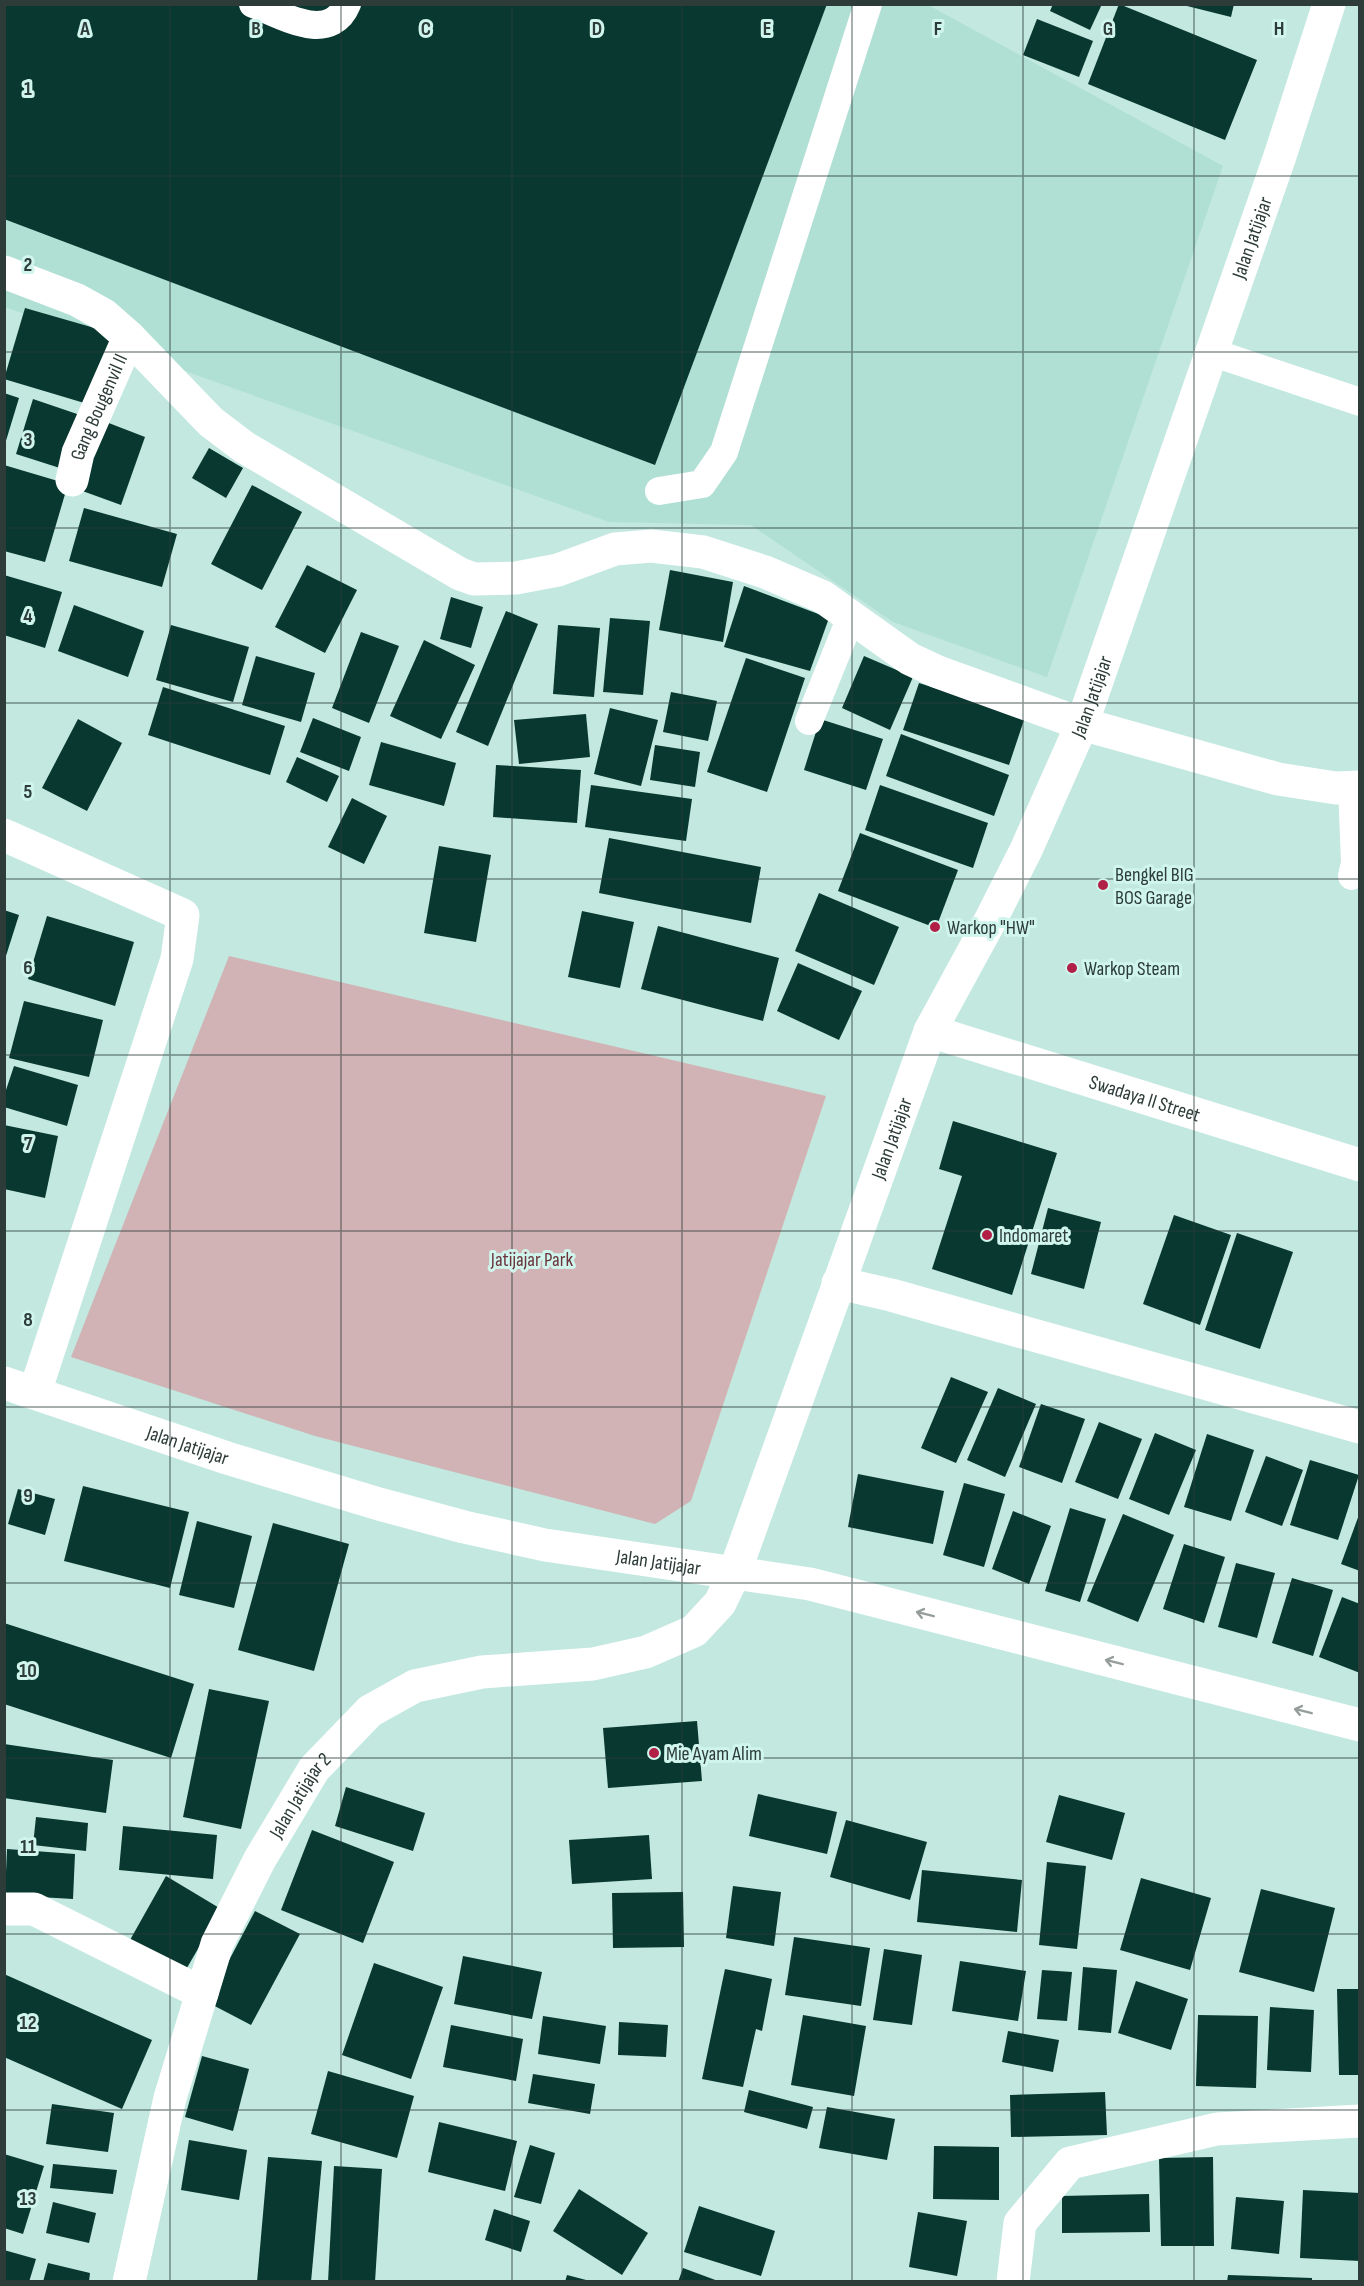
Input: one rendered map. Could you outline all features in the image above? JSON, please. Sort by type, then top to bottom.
[{"type":"street","name":"Jalan Jatijajar","points":[[20,1388],[227,1458],[464,1527],[545,1545],[734,1574],[930,1031],[1026,850],[1082,724],[1280,156],[1329,4]]},
{"type":"street","points":[[4,272],[77,300],[104,315],[129,337],[204,415],[244,447],[460,574],[474,579],[516,578],[558,570],[615,549],[651,546],[703,552],[765,572],[823,597],[910,658],[938,672],[1082,724],[1278,779],[1336,788],[1355,787]]},
{"type":"street","name":"Gang Bougenvil II","points":[[72,480],[78,453],[129,337]]},
{"type":"street","points":[[4,835],[183,915],[177,959],[20,1388]]},
{"type":"street","name":"Swadaya II Street","points":[[930,1031],[1359,1165]]},
{"type":"street","points":[[838,1283],[903,1298],[1359,1427]]},
{"type":"street","points":[[734,1574],[810,1584],[1359,1725]]},
{"type":"street","name":"Jalan Jatijajar 2","points":[[129,2282],[170,2098],[217,1944],[260,1858],[314,1769],[370,1711],[414,1686],[482,1672],[593,1664],[646,1652],[694,1631],[720,1603],[734,1574]]},
{"type":"street","points":[[4,1909],[34,1909],[202,1993]]},
{"type":"street","points":[[1012,2282],[1020,2223],[1070,2163],[1217,2128],[1359,2121]]},
{"type":"lane","points":[[253,4],[312,26],[325,26],[336,21],[347,4]]},
{"type":"lane","points":[[659,492],[702,484],[724,453],[868,4]]},
{"type":"lane","points":[[1211,352],[1359,402]]},
{"type":"lane","points":[[809,722],[851,617]]},
{"type":"lane","points":[[1352,876],[1355,863],[1355,787]]},
{"type":"shaded area","points":[[5,5],[928,5],[1223,166],[1047,677],[893,622],[751,525],[609,522],[5,307]]},
{"type":"green space","name":"Jatijajar Park","points":[[229,956],[826,1096],[691,1501],[655,1524],[315,1436],[71,1357]]},
{"type":"building","points":[[4,4],[827,4],[655,465],[4,219]]},
{"type":"building","points":[[1053,4],[1102,4],[1090,30],[1050,11]]},
{"type":"building","points":[[1119,4],[1257,60],[1225,140],[1088,84]]},
{"type":"building","points":[[1179,4],[1234,4],[1231,17]]},
{"type":"building","points":[[1037,19],[1093,41],[1079,77],[1023,55]]},
{"type":"building","points":[[25,308],[112,333],[91,405],[4,379]]},
{"type":"building","points":[[4,393],[19,398],[5,444],[4,444]]},
{"type":"building","points":[[33,399],[80,415],[63,469],[16,454]]},
{"type":"building","points":[[101,420],[145,437],[121,505],[77,489]]},
{"type":"building","points":[[209,448],[243,468],[226,498],[192,478]]},
{"type":"building","points":[[4,465],[68,484],[45,562],[4,551]]},
{"type":"building","points":[[252,485],[302,512],[262,590],[211,564]]},
{"type":"building","points":[[84,508],[177,534],[162,587],[69,561]]},
{"type":"building","points":[[307,565],[357,590],[325,653],[275,627]]},
{"type":"building","points":[[670,570],[733,582],[723,642],[659,630]]},
{"type":"building","points":[[4,575],[62,592],[45,648],[4,635]]},
{"type":"building","points":[[744,586],[829,618],[810,671],[724,647]]},
{"type":"building","points":[[451,597],[483,607],[471,648],[440,639]]},
{"type":"building","points":[[74,605],[144,631],[128,677],[58,651]]},
{"type":"building","points":[[506,611],[538,624],[488,746],[456,732]]},
{"type":"building","points":[[610,618],[650,621],[643,695],[603,692]]},
{"type":"building","points":[[171,625],[249,647],[233,702],[156,680]]},
{"type":"building","points":[[558,625],[600,628],[594,697],[553,694]]},
{"type":"building","points":[[361,632],[399,646],[369,723],[332,708]]},
{"type":"building","points":[[424,640],[475,665],[441,739],[390,716]]},
{"type":"building","points":[[256,656],[315,673],[301,722],[242,705]]},
{"type":"building","points":[[864,656],[913,677],[890,730],[842,708]]},
{"type":"building","points":[[746,658],[805,678],[767,792],[707,772]]},
{"type":"building","points":[[919,683],[1025,717],[1009,765],[903,730]]},
{"type":"building","points":[[163,687],[285,726],[270,775],[148,735]]},
{"type":"building","points":[[671,692],[717,701],[708,741],[663,732]]},
{"type":"building","points":[[610,708],[658,720],[641,786],[594,774]]},
{"type":"building","points":[[586,714],[590,757],[519,764],[514,720]]},
{"type":"building","points":[[313,718],[361,737],[349,771],[300,752]]},
{"type":"building","points":[[78,719],[122,743],[87,811],[42,788]]},
{"type":"building","points":[[820,719],[883,739],[866,790],[804,770]]},
{"type":"building","points":[[901,734],[1009,775],[994,816],[886,776]]},
{"type":"building","points":[[381,742],[456,763],[444,806],[369,785]]},
{"type":"building","points":[[655,745],[700,752],[695,787],[650,780]]},
{"type":"building","points":[[297,757],[339,776],[327,802],[286,782]]},
{"type":"building","points":[[496,765],[581,770],[577,823],[493,817]]},
{"type":"building","points":[[591,785],[692,799],[686,841],[585,827]]},
{"type":"building","points":[[880,785],[988,823],[973,868],[865,830]]},
{"type":"building","points":[[352,798],[387,816],[364,864],[328,847]]},
{"type":"building","points":[[860,833],[958,870],[936,928],[838,891]]},
{"type":"building","points":[[609,838],[761,867],[751,923],[599,893]]},
{"type":"building","points":[[439,846],[491,855],[476,942],[424,933]]},
{"type":"building","points":[[819,893],[899,927],[874,985],[795,951]]},
{"type":"building","points":[[4,910],[19,915],[5,959],[4,959]]},
{"type":"building","points":[[582,911],[634,922],[620,988],[568,977]]},
{"type":"building","points":[[47,916],[134,942],[115,1006],[28,979]]},
{"type":"building","points":[[658,926],[779,958],[763,1021],[641,989]]},
{"type":"building","points":[[798,963],[862,991],[839,1040],[777,1011]]},
{"type":"building","points":[[24,1001],[103,1020],[89,1077],[9,1058]]},
{"type":"building","points":[[14,1066],[78,1085],[67,1126],[4,1107],[4,1096]]},
{"type":"building","name":"Indomaret","points":[[953,1121],[1057,1153],[1012,1295],[932,1269],[962,1176],[939,1169]]},
{"type":"building","points":[[4,1125],[58,1136],[45,1198],[4,1189]]},
{"type":"building","points":[[1048,1208],[1101,1222],[1084,1289],[1031,1274]]},
{"type":"building","points":[[1174,1215],[1231,1235],[1200,1325],[1143,1304]]},
{"type":"building","points":[[1237,1233],[1293,1252],[1260,1349],[1205,1330]]},
{"type":"building","points":[[951,1377],[988,1392],[956,1463],[921,1448]]},
{"type":"building","points":[[998,1388],[1036,1404],[1005,1477],[967,1460]]},
{"type":"building","points":[[1041,1404],[1085,1419],[1062,1483],[1019,1467]]},
{"type":"building","points":[[1099,1422],[1142,1439],[1118,1499],[1075,1482]]},
{"type":"building","points":[[1155,1433],[1196,1450],[1169,1515],[1129,1499]]},
{"type":"building","points":[[1207,1434],[1254,1450],[1231,1521],[1184,1507]]},
{"type":"building","points":[[1266,1456],[1303,1470],[1282,1526],[1245,1512]]},
{"type":"building","points":[[1310,1460],[1359,1475],[1338,1540],[1290,1525]]},
{"type":"building","points":[[858,1474],[944,1491],[933,1544],[848,1527]]},
{"type":"building","points":[[964,1483],[1005,1494],[984,1567],[943,1555]]},
{"type":"building","points":[[83,1486],[189,1512],[170,1588],[64,1561]]},
{"type":"building","points":[[18,1489],[55,1499],[45,1535],[8,1524]]},
{"type":"building","points":[[1070,1508],[1106,1519],[1080,1602],[1045,1591]]},
{"type":"building","points":[[1013,1511],[1051,1526],[1029,1584],[992,1569]]},
{"type":"building","points":[[1360,1512],[1360,1571],[1341,1564]]},
{"type":"building","points":[[1123,1514],[1174,1535],[1138,1622],[1087,1601]]},
{"type":"building","points":[[197,1521],[252,1536],[234,1608],[179,1595]]},
{"type":"building","points":[[273,1523],[349,1544],[314,1671],[238,1650]]},
{"type":"building","points":[[1184,1544],[1225,1557],[1204,1623],[1163,1609]]},
{"type":"building","points":[[1236,1563],[1275,1573],[1257,1638],[1218,1627]]},
{"type":"building","points":[[1292,1578],[1333,1590],[1313,1656],[1272,1643]]},
{"type":"building","points":[[1342,1597],[1360,1604],[1360,1673],[1319,1657]]},
{"type":"building","points":[[4,1623],[194,1684],[171,1758],[4,1704]]},
{"type":"building","points":[[209,1689],[269,1701],[241,1829],[183,1817]]},
{"type":"building","points":[[697,1721],[702,1781],[608,1788],[603,1728]]},
{"type":"building","points":[[4,1744],[113,1760],[106,1813],[4,1798]]},
{"type":"building","points":[[346,1787],[425,1813],[413,1851],[335,1826]]},
{"type":"building","points":[[758,1794],[837,1812],[827,1854],[749,1836]]},
{"type":"building","points":[[1059,1795],[1125,1813],[1112,1860],[1046,1842]]},
{"type":"building","points":[[36,1817],[88,1823],[86,1851],[33,1845]]},
{"type":"building","points":[[846,1820],[927,1842],[910,1900],[830,1877]]},
{"type":"building","points":[[123,1826],[217,1835],[213,1879],[119,1870]]},
{"type":"building","points":[[312,1830],[394,1862],[363,1943],[281,1910]]},
{"type":"building","points":[[649,1835],[652,1879],[572,1884],[569,1840]]},
{"type":"building","points":[[7,1849],[75,1854],[73,1899],[5,1895]]},
{"type":"building","points":[[1047,1862],[1086,1866],[1077,1949],[1039,1945]]},
{"type":"building","points":[[922,1870],[1022,1880],[1017,1932],[917,1922]]},
{"type":"building","points":[[166,1876],[221,1909],[184,1973],[130,1940]]},
{"type":"building","points":[[1141,1878],[1211,1898],[1190,1970],[1120,1950]]},
{"type":"building","points":[[733,1886],[781,1892],[774,1946],[726,1938]]},
{"type":"building","points":[[1261,1889],[1335,1908],[1314,1992],[1239,1972]]},
{"type":"building","points":[[683,1892],[684,1947],[613,1948],[612,1893]]},
{"type":"building","points":[[255,1911],[300,1934],[251,2025],[207,2002]]},
{"type":"building","points":[[794,1937],[870,1948],[861,2006],[785,1995]]},
{"type":"building","points":[[884,1949],[922,1955],[912,2025],[873,2020]]},
{"type":"building","points":[[463,1956],[542,1972],[532,2019],[454,2004]]},
{"type":"building","points":[[960,1961],[1026,1971],[1018,2021],[952,2011]]},
{"type":"building","points":[[374,1963],[443,1987],[411,2079],[342,2055]]},
{"type":"building","points":[[1083,1967],[1117,1970],[1111,2033],[1078,2030]]},
{"type":"building","points":[[725,1969],[772,1979],[762,2031],[756,2029],[743,2087],[702,2079]]},
{"type":"building","points":[[1042,1970],[1072,1972],[1067,2021],[1037,2019]]},
{"type":"building","points":[[4,1974],[152,2040],[122,2109],[4,2057]]},
{"type":"building","points":[[1136,1981],[1188,1999],[1171,2050],[1118,2033]]},
{"type":"building","points":[[1337,1989],[1360,1989],[1360,2075],[1339,2075]]},
{"type":"building","points":[[1270,2007],[1314,2010],[1311,2072],[1267,2070]]},
{"type":"building","points":[[803,2015],[866,2026],[854,2096],[791,2085]]},
{"type":"building","points":[[1198,2015],[1258,2016],[1256,2088],[1196,2086]]},
{"type":"building","points":[[543,2016],[606,2026],[600,2064],[538,2054]]},
{"type":"building","points":[[619,2022],[668,2025],[666,2057],[618,2055]]},
{"type":"building","points":[[451,2025],[523,2039],[516,2081],[443,2067]]},
{"type":"building","points":[[1008,2031],[1059,2040],[1053,2072],[1002,2062]]},
{"type":"building","points":[[202,2056],[249,2069],[233,2131],[185,2117]]},
{"type":"building","points":[[328,2071],[414,2096],[397,2158],[311,2134]]},
{"type":"building","points":[[533,2074],[595,2084],[590,2114],[528,2103]]},
{"type":"building","points":[[749,2090],[813,2107],[807,2129],[744,2112]]},
{"type":"building","points":[[1105,2092],[1107,2135],[1011,2137],[1010,2095]]},
{"type":"building","points":[[52,2104],[114,2113],[108,2152],[46,2144]]},
{"type":"building","points":[[827,2107],[895,2119],[887,2160],[819,2148]]},
{"type":"building","points":[[439,2122],[517,2141],[505,2191],[428,2172]]},
{"type":"building","points":[[189,2140],[247,2150],[239,2200],[181,2190]]},
{"type":"building","points":[[530,2145],[555,2153],[541,2204],[514,2197]]},
{"type":"building","points":[[934,2146],[999,2147],[999,2200],[933,2199]]},
{"type":"building","points":[[4,2154],[44,2166],[23,2234],[4,2228]]},
{"type":"building","points":[[268,2157],[322,2161],[311,2282],[257,2282]]},
{"type":"building","points":[[1213,2157],[1214,2246],[1161,2246],[1159,2158]]},
{"type":"building","points":[[53,2164],[117,2170],[113,2194],[50,2188]]},
{"type":"building","points":[[334,2166],[382,2169],[375,2282],[328,2282]]},
{"type":"building","points":[[579,2189],[648,2233],[622,2275],[553,2231]]},
{"type":"building","points":[[1303,2190],[1360,2193],[1360,2261],[1300,2258]]},
{"type":"building","points":[[1149,2194],[1150,2232],[1062,2233],[1062,2196]]},
{"type":"building","points":[[1236,2197],[1284,2201],[1279,2254],[1231,2249]]},
{"type":"building","points":[[53,2202],[96,2213],[89,2243],[46,2233]]},
{"type":"building","points":[[699,2206],[775,2231],[761,2276],[684,2252]]},
{"type":"building","points":[[494,2209],[530,2221],[521,2252],[485,2240]]},
{"type":"building","points":[[918,2212],[967,2221],[957,2276],[909,2267]]},
{"type":"building","points":[[4,2250],[36,2259],[29,2282],[4,2282]]},
{"type":"building","points":[[48,2263],[90,2273],[89,2282],[43,2282]]},
{"type":"building","points":[[683,2268],[718,2281],[718,2282],[678,2282]]},
{"type":"building","points":[[567,2275],[590,2281],[590,2282],[565,2282]]},
{"type":"building","points":[[1228,2275],[1312,2278],[1312,2282],[1227,2282]]},
{"type":"place","name":"Bengkel BIG BOS Garage","points":[[1103,885]]},
{"type":"place","name":"Warkop \"HW\"","points":[[935,927]]},
{"type":"place","name":"Warkop Steam","points":[[1072,968]]},
{"type":"place","name":"Indomaret","points":[[987,1235]]},
{"type":"place","name":"Mie Ayam Alim","points":[[654,1753]]}]
